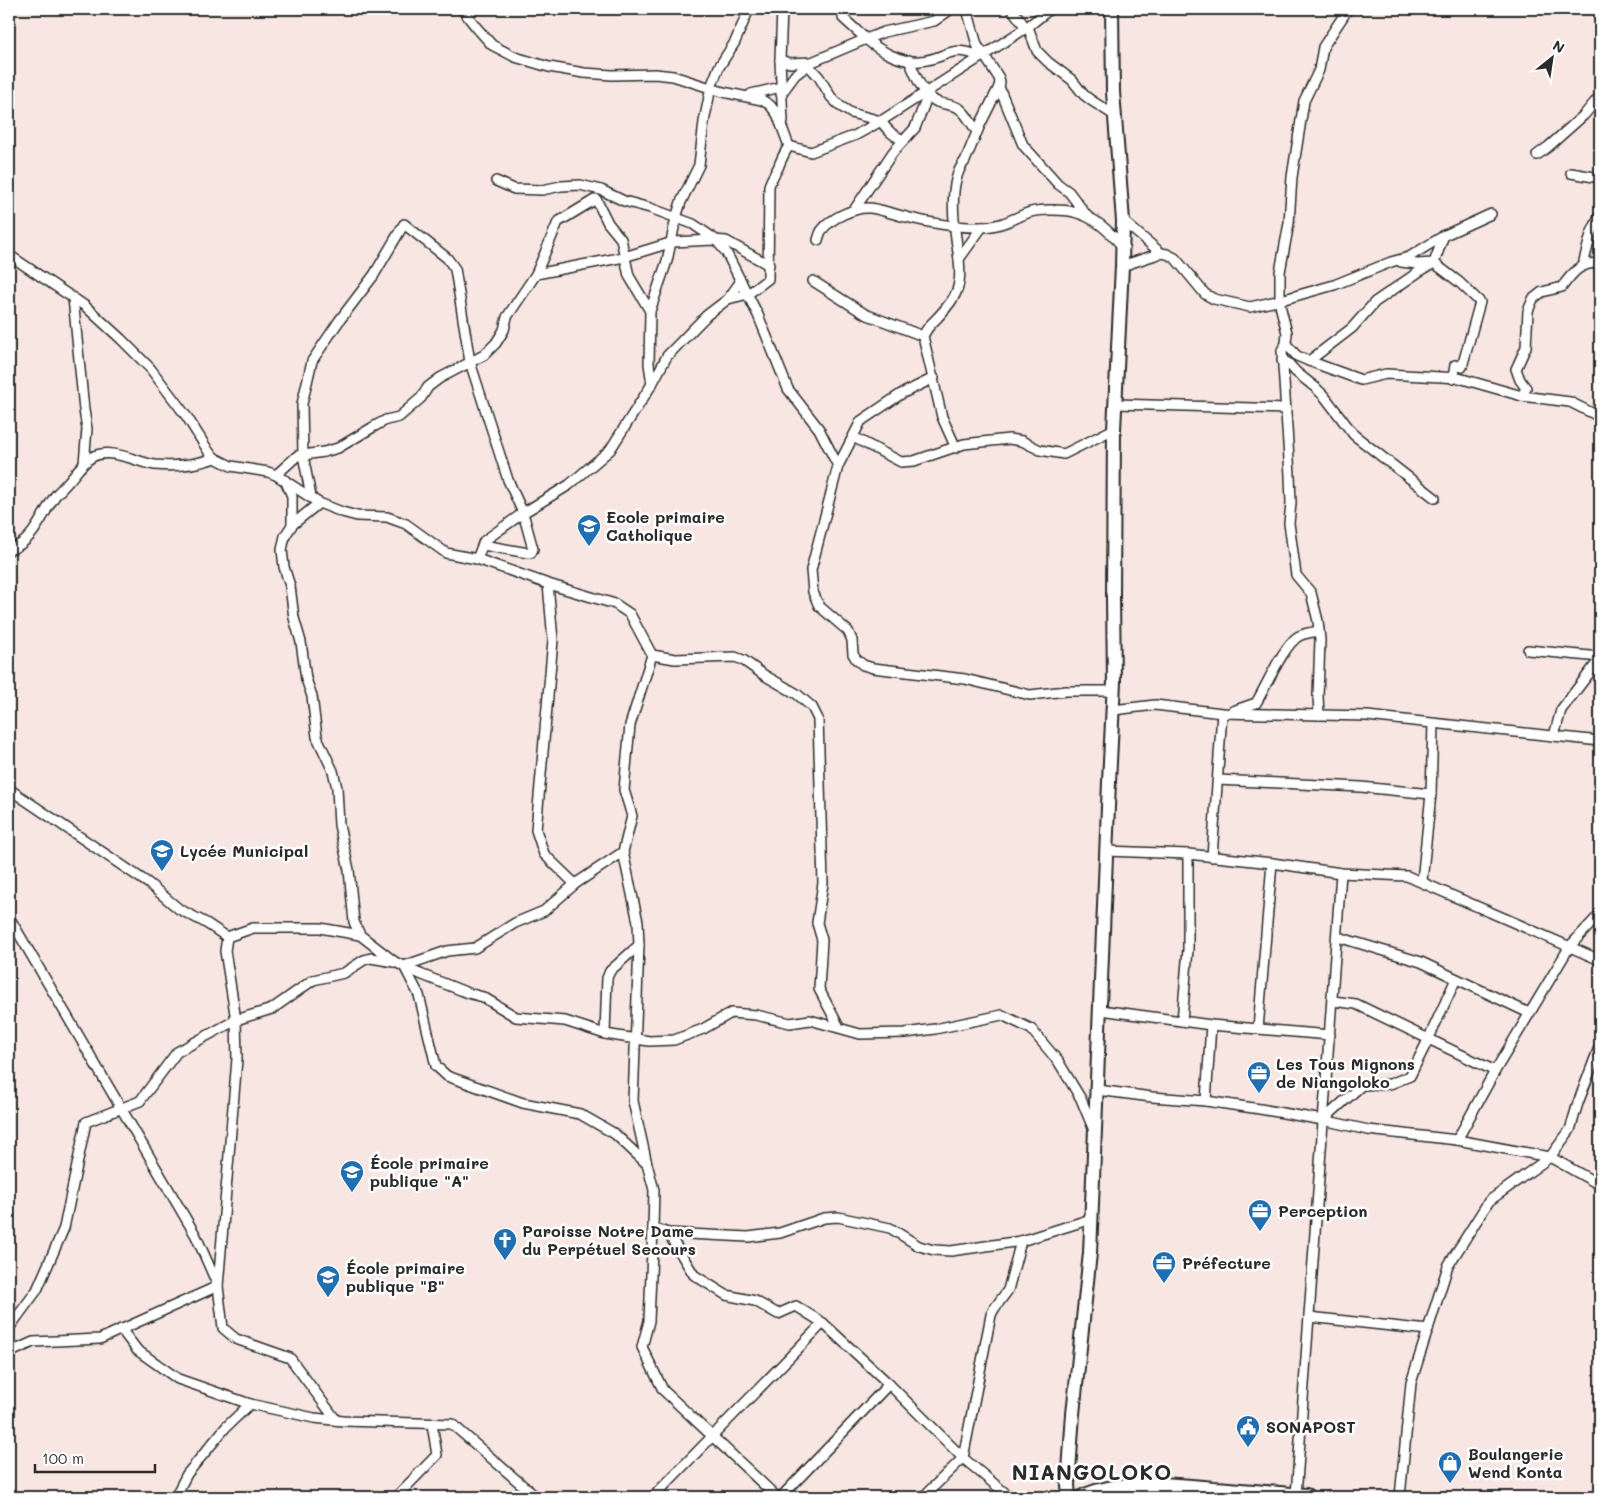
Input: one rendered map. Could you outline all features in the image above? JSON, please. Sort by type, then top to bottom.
[{"type":"highway","points":[[1085,1497],[1100,1491],[1152,1486],[1301,1497]]},
{"type":"main road","points":[[1069,1497],[1068,1485],[1073,1414],[1090,1254],[1114,691],[1114,429],[1123,221],[1114,115],[1112,9]]},
{"type":"street","points":[[652,384],[649,364],[650,311],[667,261],[676,218],[699,165],[704,122],[711,87],[735,42],[749,9]]},
{"type":"street","points":[[782,9],[780,60],[783,129]]},
{"type":"street","points":[[743,96],[781,90],[795,75],[810,64],[884,32],[934,21],[951,9]]},
{"type":"street","points":[[956,448],[942,417],[924,336],[928,325],[937,319],[956,296],[960,276],[952,196],[961,165],[965,161],[1000,82],[982,56],[977,45],[968,12],[978,9]]},
{"type":"street","points":[[1012,9],[1027,28],[1037,51],[1072,80],[1084,95],[1114,115]]},
{"type":"street","points":[[1036,20],[1042,9]]},
{"type":"street","points":[[790,146],[811,152],[856,134],[881,121],[927,94],[1027,28],[1050,9]]},
{"type":"street","points":[[1319,715],[1320,640],[1318,621],[1311,592],[1296,575],[1289,523],[1291,503],[1282,360],[1282,350],[1286,344],[1287,333],[1280,300],[1280,272],[1289,223],[1292,177],[1304,101],[1319,70],[1323,47],[1348,9]]},
{"type":"street","points":[[464,10],[476,28],[492,45],[541,65],[584,73],[673,76],[723,92],[762,100],[770,105],[777,114],[790,146]]},
{"type":"street","points":[[843,18],[866,39],[885,52],[909,60],[920,62],[949,52],[962,50],[982,56]]},
{"type":"street","points":[[780,60],[790,63],[810,64]]},
{"type":"street","points":[[909,60],[927,94],[934,100],[961,110],[978,131]]},
{"type":"street","points":[[810,64],[831,97],[840,106],[851,114],[881,121],[895,137],[904,140]]},
{"type":"street","points":[[999,87],[1023,145],[1058,184],[1069,192],[1087,216]]},
{"type":"street","points":[[854,210],[893,152],[915,128],[927,94]]},
{"type":"street","points":[[1537,155],[1584,115],[1600,96]]},
{"type":"street","points":[[728,299],[748,294],[768,279],[770,265],[769,186],[771,177],[790,146]]},
{"type":"street","points":[[1571,173],[1600,178]]},
{"type":"street","points":[[496,181],[514,189],[542,190],[580,185],[601,190],[624,201],[693,224],[716,240],[726,252],[742,281],[788,389],[819,429],[838,466]]},
{"type":"street","points":[[588,187],[608,223],[621,239],[629,276],[650,311]]},
{"type":"street","points":[[276,475],[297,456],[338,448],[386,420],[399,417],[421,398],[428,387],[440,378],[484,355],[496,343],[504,330],[507,318],[536,274],[558,222],[596,199]]},
{"type":"street","points":[[818,240],[822,230],[840,215],[854,210],[870,208],[910,218],[982,227],[997,226],[1030,212],[1047,211],[1073,212],[1087,216],[1108,229],[1123,247]]},
{"type":"street","points":[[1122,266],[1161,253],[1168,254],[1175,258],[1199,290],[1214,299],[1250,307],[1334,285],[1409,257],[1444,235],[1491,214]]},
{"type":"street","points":[[1584,261],[1591,234],[1600,215]]},
{"type":"street","points":[[1123,221],[1161,253]]},
{"type":"street","points":[[315,500],[303,454],[302,404],[312,361],[374,275],[404,224],[447,258],[455,269],[470,362],[508,480],[523,513],[533,547],[530,553],[482,545]]},
{"type":"street","points":[[959,259],[982,227]]},
{"type":"street","points":[[1309,362],[1352,328],[1375,302],[1434,263],[1444,235]]},
{"type":"street","points":[[536,274],[624,257],[670,243],[716,240],[726,241],[770,265]]},
{"type":"street","points":[[9,255],[85,306],[150,368],[215,458],[230,466],[276,475],[315,500],[342,512],[357,516],[387,518],[406,524],[446,552],[477,559],[548,584],[615,604],[630,614],[652,655],[630,725],[624,790],[632,816],[623,852],[638,922],[639,945],[633,1101],[654,1190],[649,1321],[642,1347],[664,1390],[777,1497]]},
{"type":"street","points":[[1396,261],[1417,264],[1434,263],[1459,282],[1480,302],[1462,367],[1455,365],[1453,379]]},
{"type":"street","points":[[1522,396],[1526,388],[1520,380],[1516,369],[1526,347],[1528,311],[1532,300],[1542,292],[1562,287],[1568,278],[1583,264],[1590,262],[1600,263]]},
{"type":"street","points":[[477,559],[484,541],[523,513],[569,485],[610,450],[652,384],[667,356],[707,315],[728,299],[742,281]]},
{"type":"street","points":[[813,281],[865,314],[924,336]]},
{"type":"street","points":[[73,298],[84,410],[88,429],[84,463]]},
{"type":"street","points":[[1286,344],[1297,356],[1309,362],[1361,380],[1386,374],[1459,378],[1522,396],[1570,402],[1600,416],[1600,403]]},
{"type":"street","points":[[1282,360],[1288,363],[1325,397],[1354,435],[1435,498]]},
{"type":"street","points":[[934,378],[901,394],[861,421],[838,466],[811,570],[813,592],[819,606],[848,631],[852,640],[853,654],[863,665],[873,668],[965,679],[1030,695],[1066,691],[1114,691]]},
{"type":"street","points":[[1116,404],[1286,409]]},
{"type":"street","points":[[853,437],[901,462],[914,461],[964,444],[1009,439],[1022,441],[1040,450],[1064,454],[1114,429]]},
{"type":"street","points":[[9,550],[26,541],[42,519],[55,496],[84,463],[94,456],[108,454],[124,456],[140,462],[170,466],[189,466],[215,458]]},
{"type":"street","points":[[285,480],[292,496],[292,525]]},
{"type":"street","points":[[315,500],[292,525],[285,536],[282,550],[284,567],[290,586],[294,618],[301,642],[306,679],[312,696],[317,738],[333,771],[337,788],[339,825],[349,870],[354,922],[360,935],[395,962],[468,993],[483,997],[516,1017],[565,1021],[605,1034],[649,1041],[674,1040],[703,1029],[731,1013],[756,1015],[790,1023],[810,1020],[860,1034],[935,1030],[1002,1015],[1031,1028],[1058,1060],[1081,1100],[1095,1132]]},
{"type":"street","points":[[548,584],[554,640],[536,830],[544,854],[575,884]]},
{"type":"street","points":[[1225,713],[1256,703],[1293,640],[1300,635],[1319,631]]},
{"type":"street","points":[[1528,650],[1600,658]]},
{"type":"street","points":[[652,655],[675,659],[735,657],[743,660],[764,675],[797,694],[812,707],[818,719],[823,883],[817,923],[822,940],[819,988],[839,1027]]},
{"type":"street","points":[[1554,736],[1561,710],[1600,658]]},
{"type":"street","points":[[1113,710],[1155,705],[1225,713],[1367,716],[1600,741]]},
{"type":"street","points":[[1212,857],[1225,713]]},
{"type":"street","points":[[1422,881],[1431,794],[1433,724]]},
{"type":"street","points":[[1218,780],[1360,787],[1431,794]]},
{"type":"street","points":[[9,789],[64,824],[148,883],[179,910],[206,923],[227,937]]},
{"type":"street","points":[[1106,851],[1188,854],[1342,873],[1407,876],[1600,960]]},
{"type":"street","points":[[404,966],[447,951],[475,948],[515,923],[544,911],[575,884],[623,852]]},
{"type":"street","points":[[1182,1021],[1188,949],[1188,854]]},
{"type":"street","points":[[1258,1029],[1272,863]]},
{"type":"street","points":[[1301,1497],[1309,1317],[1342,873]]},
{"type":"street","points":[[1457,1140],[1494,1071],[1570,946],[1600,914]]},
{"type":"street","points":[[9,917],[196,1236],[218,1286]]},
{"type":"street","points":[[227,937],[253,928],[320,928],[360,935]]},
{"type":"street","points":[[227,937],[225,951],[236,1020],[237,1058],[218,1286],[223,1328],[236,1339],[290,1358],[336,1420]]},
{"type":"street","points":[[1338,937],[1421,962],[1529,1013]]},
{"type":"street","points":[[605,1034],[607,978],[610,971],[639,945]]},
{"type":"street","points":[[9,1328],[37,1290],[64,1228],[86,1122],[140,1101],[177,1052],[236,1020],[272,1009],[312,980],[344,973],[364,960],[371,958],[395,962]]},
{"type":"street","points":[[404,966],[419,995],[436,1066],[447,1076],[523,1103],[580,1114],[615,1134],[648,1164]]},
{"type":"street","points":[[1323,1120],[1362,1085],[1390,1084],[1410,1076],[1456,979]]},
{"type":"street","points":[[1333,1001],[1356,1004],[1494,1071]]},
{"type":"street","points":[[1100,1010],[1211,1025],[1330,1035]]},
{"type":"street","points":[[1206,1101],[1211,1025]]},
{"type":"street","points":[[1400,1497],[1411,1382],[1448,1266],[1489,1201],[1550,1157],[1570,1130],[1600,1045]]},
{"type":"street","points":[[1097,1090],[1206,1101],[1323,1120],[1368,1130],[1457,1140],[1550,1157],[1600,1185]]},
{"type":"street","points":[[653,1228],[668,1233],[748,1236],[780,1233],[824,1218],[838,1217],[890,1228],[919,1246],[934,1250],[951,1251],[1021,1241],[1091,1219]]},
{"type":"street","points":[[668,1233],[694,1275],[726,1295],[754,1302],[778,1314],[796,1306],[823,1323],[889,1384],[963,1458],[1010,1497]]},
{"type":"street","points":[[923,1497],[963,1458],[992,1315],[994,1308],[1008,1290],[1021,1241]]},
{"type":"street","points":[[9,1353],[33,1342],[100,1339],[218,1286]]},
{"type":"street","points":[[1309,1317],[1428,1330]]},
{"type":"street","points":[[653,1497],[823,1323]]},
{"type":"street","points":[[121,1329],[137,1350],[178,1379],[250,1404],[314,1418],[452,1424],[536,1497]]},
{"type":"street","points":[[781,1497],[889,1384]]},
{"type":"street","points":[[175,1497],[187,1474],[226,1427],[250,1404]]},
{"type":"street","points":[[396,1497],[438,1455],[432,1424]]},
{"type":"street","points":[[519,1497],[527,1488]]},
{"type":"place","name":"Ecole primaire Catholique","points":[[589,547]]},
{"type":"place","name":"Lycée Municipal","points":[[162,872]]},
{"type":"place","name":"Les Tous Mignons de Niangoloko","points":[[1259,1094]]},
{"type":"place","name":"École primaire publique \"A\"","points":[[352,1193]]},
{"type":"place","name":"Perception","points":[[1260,1232]]},
{"type":"place","name":"Paroisse Notre Dame du Perpétuel Secours","points":[[505,1261]]},
{"type":"place","name":"Préfecture","points":[[1164,1284]]},
{"type":"place","name":"École primaire publique \"B\"","points":[[328,1298]]},
{"type":"place","name":"SONAPOST","points":[[1248,1448]]},
{"type":"place","name":"Boulangerie Wend Konta","points":[[1450,1484]]},
{"type":"district","name":"NIANGOLOKO","points":[[1092,1473]]}]
